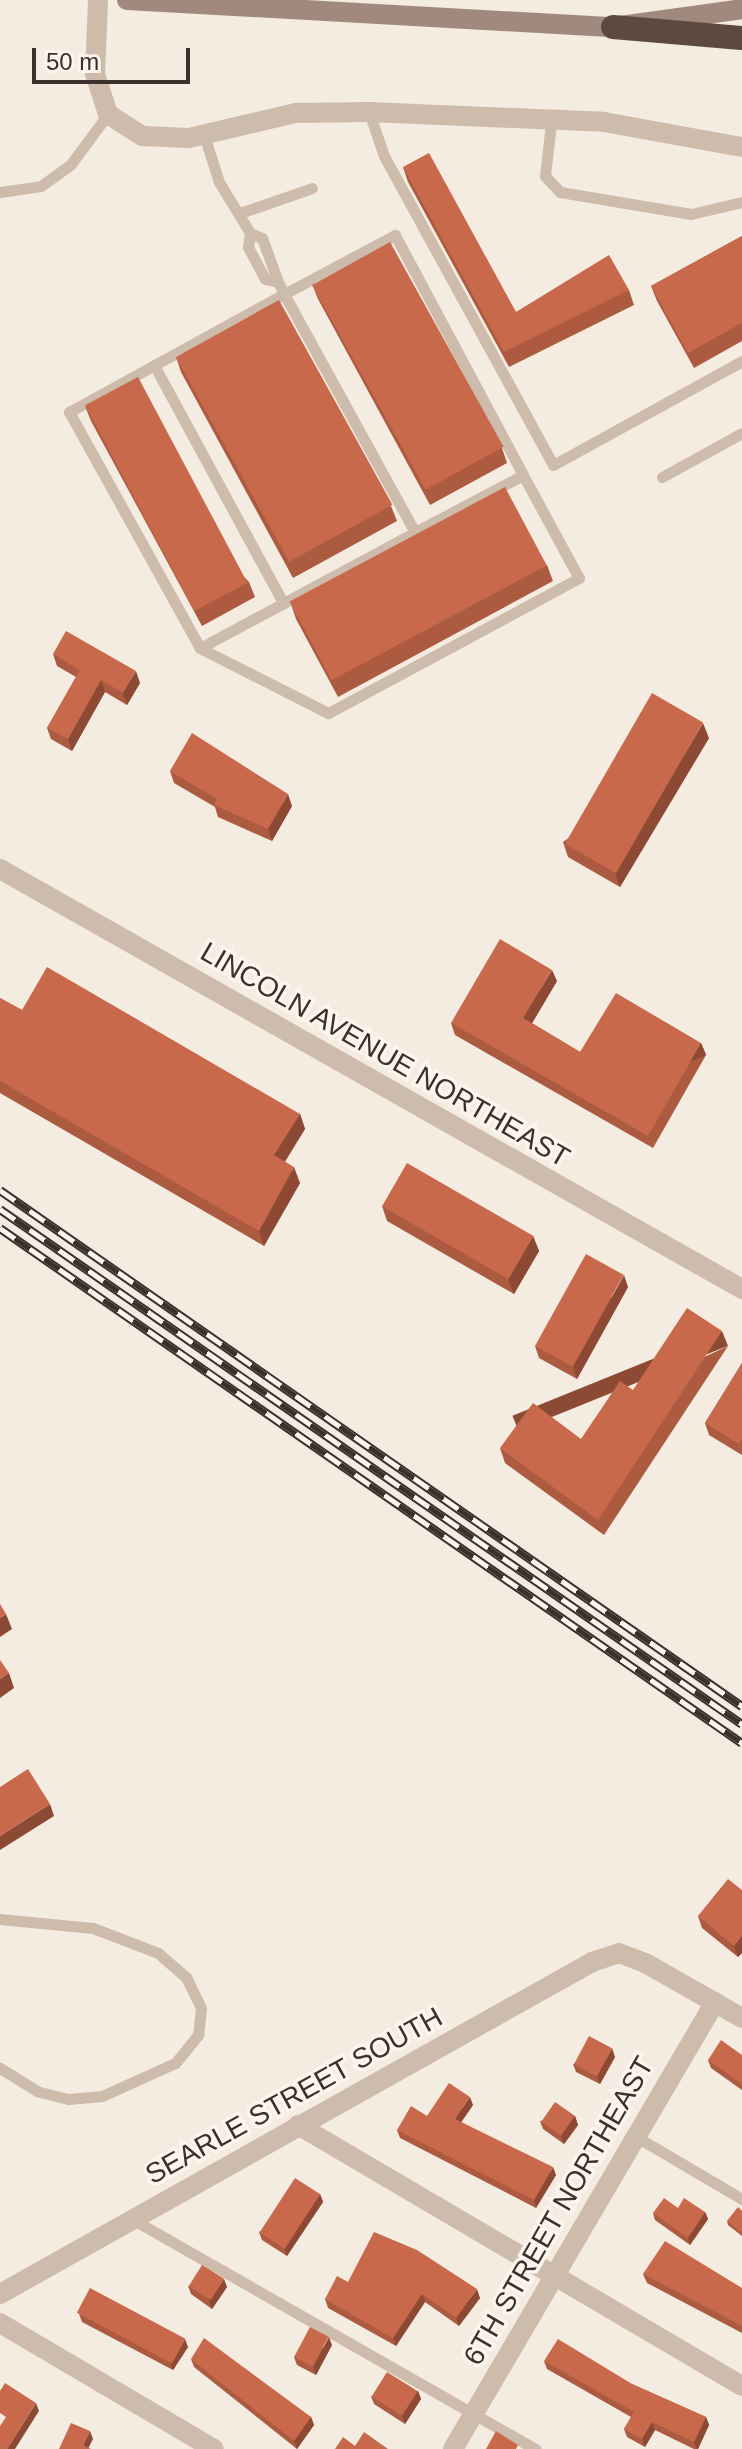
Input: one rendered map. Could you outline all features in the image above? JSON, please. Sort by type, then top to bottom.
[{"type":"highway","points":[[613,27],[742,38]]},
{"type":"main road","points":[[127,0],[613,27],[742,9]]},
{"type":"street","points":[[98,0],[95,74],[108,114],[142,136],[204,135],[296,113],[369,112],[551,123],[604,122],[742,147]]},
{"type":"street","name":"LINCOLN AVENUE NORTHEAST","points":[[0,869],[742,1289]]},
{"type":"street","name":"SEARLE STREET SOUTH","points":[[0,2294],[298,2125],[619,1953],[715,2002]]},
{"type":"street","points":[[715,2002],[742,2018]]},
{"type":"street","name":"6TH STREET NORTHEAST","points":[[453,2449],[715,2002]]},
{"type":"street","points":[[298,2125],[742,2386]]},
{"type":"street","points":[[0,2323],[214,2449]]},
{"type":"lane","points":[[369,112],[384,156],[553,465],[742,361]]},
{"type":"lane","points":[[0,192],[41,186],[71,164],[108,114]]},
{"type":"lane","points":[[551,123],[545,176],[560,192],[691,214],[742,202]]},
{"type":"lane","points":[[204,135],[219,182],[250,233],[248,247],[265,279],[278,282],[415,532]]},
{"type":"lane","points":[[240,213],[312,188]]},
{"type":"lane","points":[[395,235],[579,578],[328,713],[200,648],[69,412],[284,294],[395,235]]},
{"type":"lane","points":[[154,365],[283,603]]},
{"type":"lane","points":[[662,477],[742,433]]},
{"type":"lane","points":[[200,648],[523,475]]},
{"type":"lane","points":[[0,1919],[93,1928],[158,1953],[186,1977],[201,2008],[198,2035],[175,2063],[102,2096],[37,2091],[0,2068]]},
{"type":"lane","points":[[635,2136],[742,2199]]},
{"type":"lane","points":[[132,2219],[536,2449]]},
{"type":"building","points":[[429,153],[516,312],[609,255],[629,290],[504,352],[403,167]]},
{"type":"building","points":[[742,236],[742,323],[688,353],[651,286]]},
{"type":"building","points":[[390,242],[503,447],[426,490],[312,285]]},
{"type":"building","points":[[279,300],[392,505],[289,562],[176,357]]},
{"type":"building","points":[[138,377],[247,583],[194,611],[85,405]]},
{"type":"building","points":[[505,487],[547,566],[331,680],[290,602]]},
{"type":"building","points":[[66,631],[136,671],[123,693],[101,680],[68,739],[47,728],[80,670],[53,654]]},
{"type":"building","points":[[652,693],[703,722],[616,873],[565,844]]},
{"type":"building","points":[[192,733],[288,794],[268,829],[214,805],[217,799],[170,771]]},
{"type":"building","points":[[500,939],[552,970],[523,1018],[580,1052],[616,993],[701,1043],[648,1136],[451,1023]]},
{"type":"building","points":[[47,967],[300,1114],[274,1155],[294,1167],[259,1231],[0,1081],[0,998],[22,1010]]},
{"type":"building","points":[[407,1163],[533,1236],[508,1279],[382,1206]]},
{"type":"building","points":[[586,1254],[624,1275],[573,1367],[535,1346]]},
{"type":"building","points":[[687,1308],[722,1331],[598,1520],[500,1448],[533,1403],[581,1439],[620,1381],[633,1390]]},
{"type":"building","points":[[742,1363],[742,1439],[739,1444],[705,1423]]},
{"type":"building","points":[[0,1604],[6,1614],[0,1618]]},
{"type":"building","points":[[0,1660],[9,1673],[0,1679]]},
{"type":"building","points":[[28,1769],[50,1804],[0,1836],[0,1787]]},
{"type":"building","points":[[728,1879],[742,1890],[742,1936],[734,1946],[698,1916]]},
{"type":"building","points":[[589,2036],[612,2048],[597,2076],[574,2064]]},
{"type":"building","points":[[721,2040],[742,2055],[742,2084],[708,2060]]},
{"type":"building","points":[[449,2083],[470,2097],[455,2119],[553,2167],[534,2200],[397,2130],[411,2106],[427,2116]]},
{"type":"building","points":[[555,2102],[575,2116],[561,2135],[541,2122]]},
{"type":"building","points":[[295,2178],[320,2194],[285,2249],[260,2233]]},
{"type":"building","points":[[664,2198],[678,2208],[684,2198],[705,2212],[688,2238],[653,2213]]},
{"type":"building","points":[[738,2207],[742,2211],[742,2233],[727,2221]]},
{"type":"building","points":[[374,2232],[417,2250],[477,2289],[456,2318],[422,2294],[393,2338],[325,2299],[337,2276],[348,2282]]},
{"type":"building","points":[[665,2241],[742,2288],[742,2326],[643,2274]]},
{"type":"building","points":[[202,2265],[224,2279],[211,2300],[189,2286]]},
{"type":"building","points":[[90,2288],[185,2339],[172,2363],[77,2313]]},
{"type":"building","points":[[310,2327],[329,2337],[313,2367],[294,2357]]},
{"type":"building","points":[[204,2338],[311,2417],[294,2441],[191,2359]]},
{"type":"building","points":[[558,2339],[632,2384],[706,2417],[694,2442],[652,2422],[642,2439],[624,2429],[634,2412],[544,2361]]},
{"type":"building","points":[[387,2372],[418,2391],[402,2416],[372,2397]]},
{"type":"building","points":[[5,2383],[36,2403],[7,2449],[0,2449],[0,2426],[6,2417],[0,2413],[0,2391]]},
{"type":"building","points":[[71,2423],[90,2431],[83,2445],[91,2449],[59,2449]]},
{"type":"building","points":[[496,2431],[518,2445],[516,2449],[486,2449]]},
{"type":"building","points":[[364,2432],[388,2449],[335,2449],[343,2437],[355,2446]]},
{"type":"railway","points":[[0,1190],[742,1706]]},
{"type":"railway","points":[[0,1209],[742,1724]]},
{"type":"railway","points":[[0,1228],[742,1743]]}]
